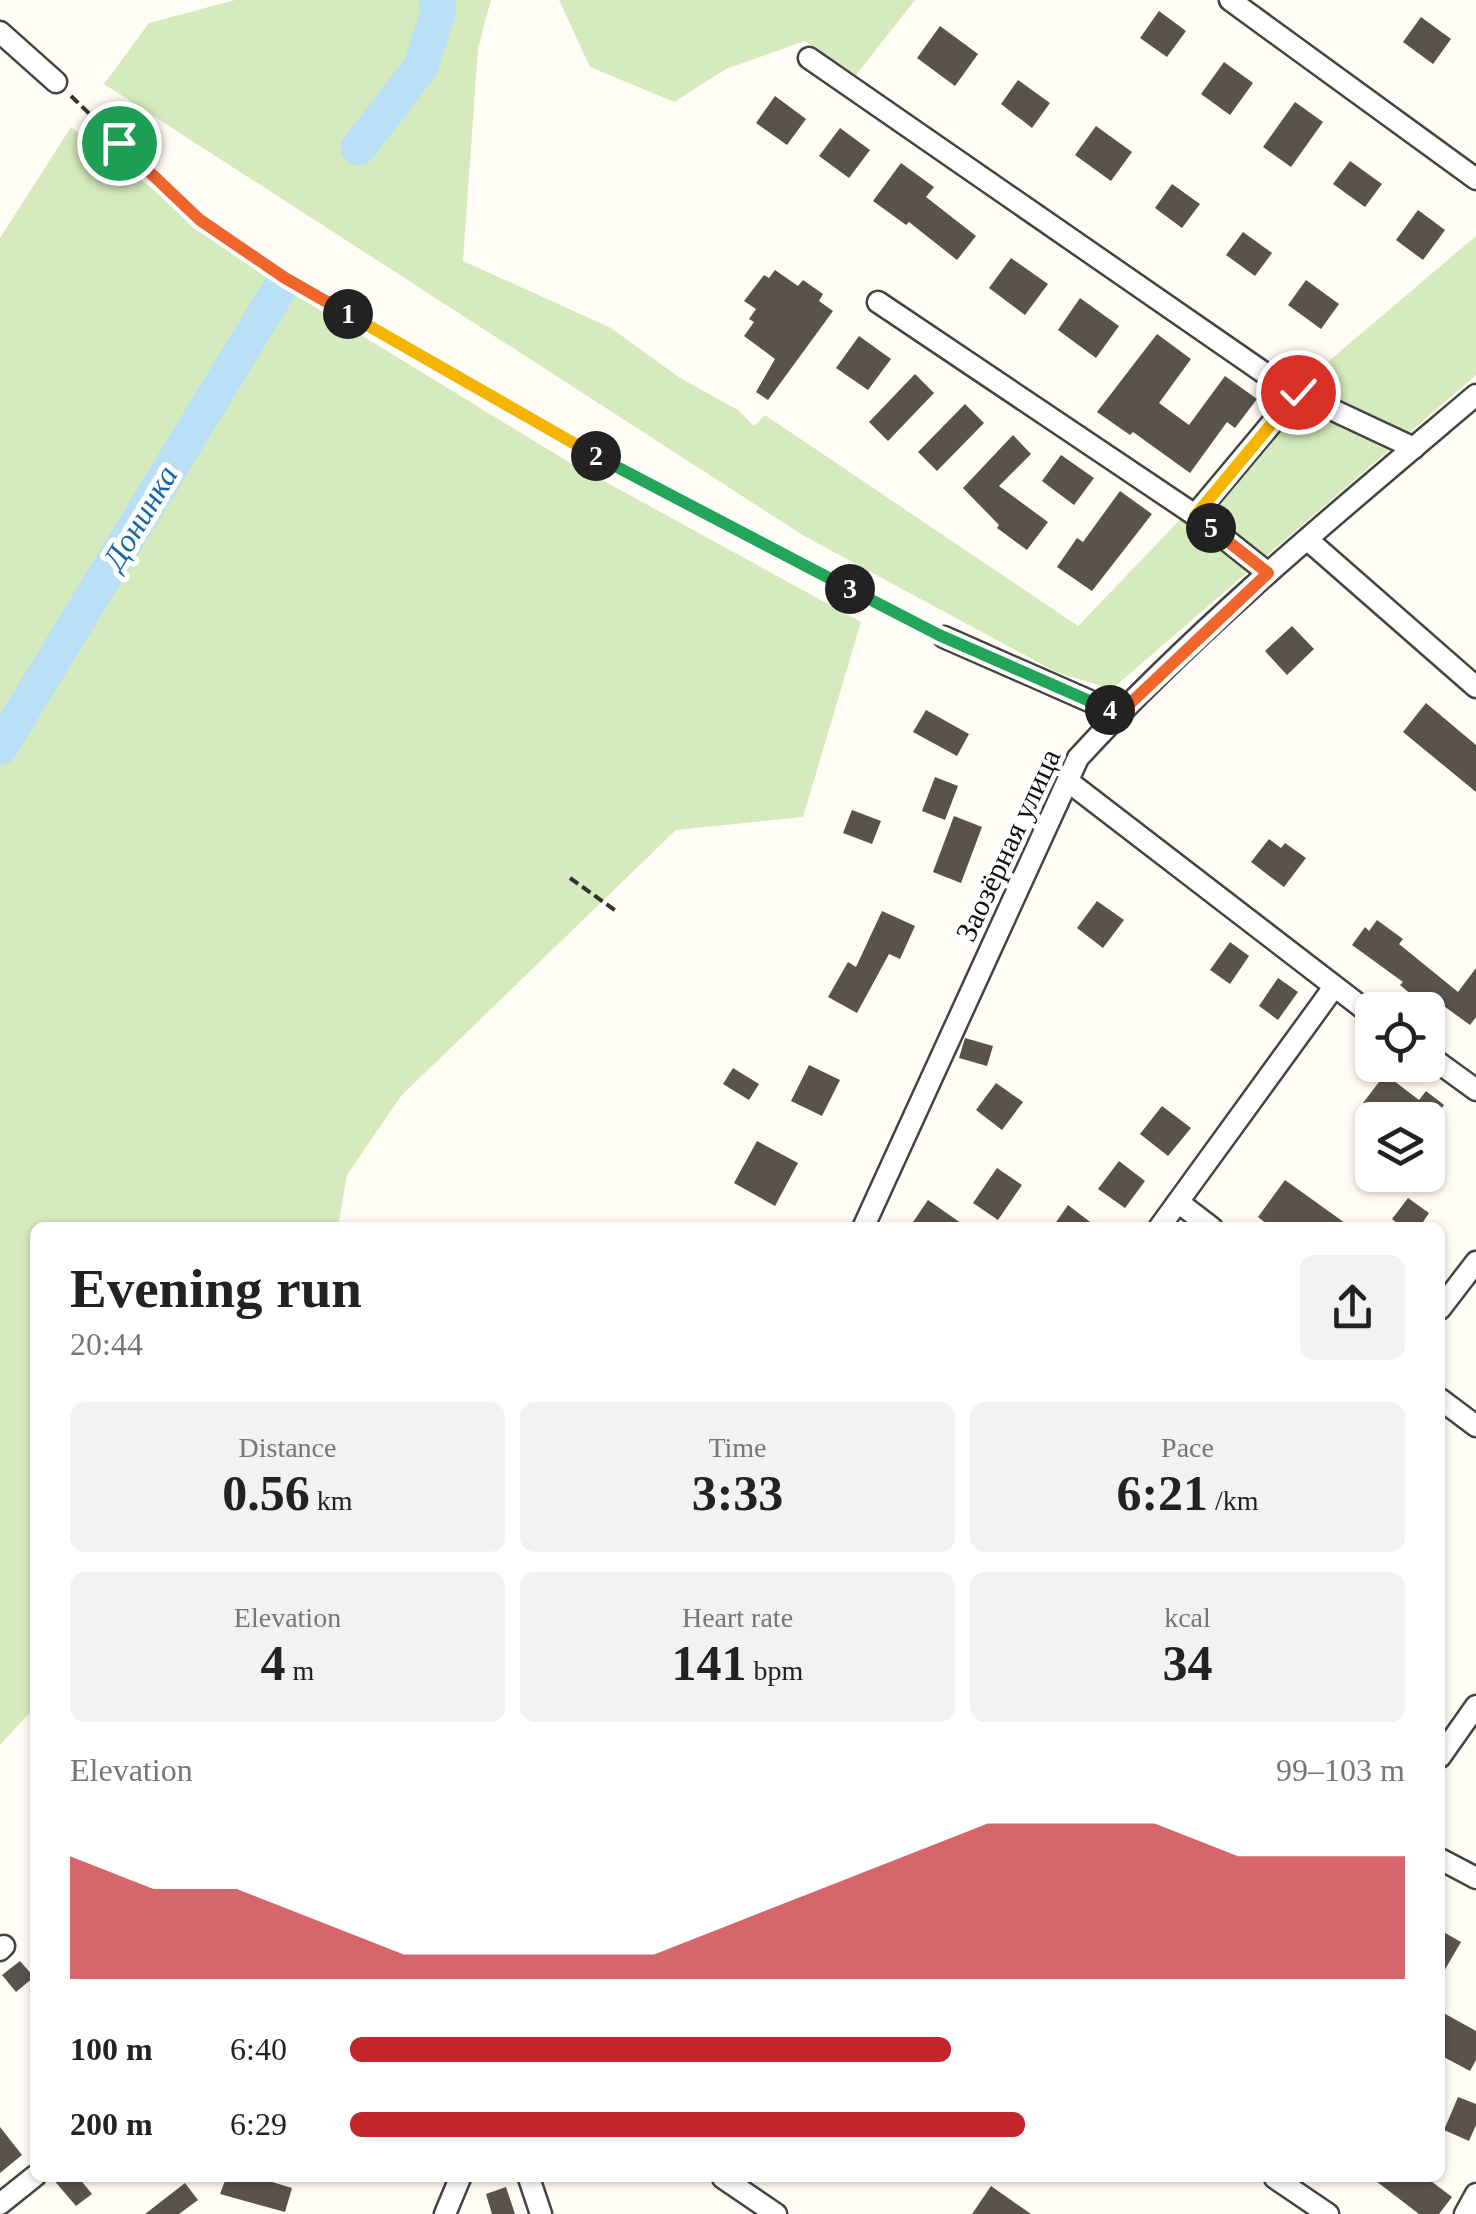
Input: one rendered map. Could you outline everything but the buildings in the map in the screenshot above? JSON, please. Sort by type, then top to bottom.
[{"type":"street","points":[[1230,0],[1476,179]]},
{"type":"street","points":[[0,32],[56,82]]},
{"type":"street","points":[[808,58],[1096,260],[1298,392],[1414,448]]},
{"type":"street","points":[[878,302],[1195,516],[1268,573]]},
{"type":"street","points":[[1195,516],[1298,392]]},
{"type":"street","name":"Заозёрная улица","points":[[867,1222],[1078,758],[1268,573],[1476,396]]},
{"type":"street","points":[[1308,540],[1476,687]]},
{"type":"street","points":[[944,637],[1119,714]]},
{"type":"street","points":[[1069,782],[1355,1001]]},
{"type":"street","points":[[1163,1222],[1334,986]]},
{"type":"street","points":[[1445,1067],[1476,1090]]},
{"type":"street","points":[[1178,1202],[1204,1222]]},
{"type":"street","points":[[1445,1302],[1476,1262]]},
{"type":"street","points":[[1445,1403],[1476,1426]]},
{"type":"street","points":[[1445,1750],[1476,1706]]},
{"type":"street","points":[[1445,1862],[1476,1878]]},
{"type":"street","points":[[0,2204],[30,2180]]},
{"type":"street","points":[[445,2214],[458,2182]]},
{"type":"street","points":[[531,2182],[541,2214]]},
{"type":"street","points":[[729,2182],[776,2214]]},
{"type":"street","points":[[1281,2182],[1328,2214]]},
{"type":"street","points":[[1465,2214],[1476,2194]]},
{"type":"path","points":[[56,82],[200,220],[285,278],[644,484],[944,637]]},
{"type":"path","points":[[570,878],[616,911]]},
{"type":"green space","points":[[235,0],[491,0],[478,48],[463,261],[611,328],[680,378],[738,410],[754,426],[765,415],[1078,626],[1174,526],[1290,394],[1476,236],[1476,375],[1112,689],[1058,673],[804,536],[104,84],[149,23]]},
{"type":"green space","points":[[559,0],[915,0],[856,75],[805,41],[726,69],[674,102],[590,67]]},
{"type":"green space","points":[[71,127],[281,286],[562,458],[861,622],[803,817],[676,830],[401,1096],[347,1175],[339,1222],[30,1222],[30,1712],[0,1745],[0,238]]},
{"type":"waterway","name":"Донинка","points":[[358,148],[420,68],[439,10],[436,0]]},
{"type":"waterway","name":"Донинка","points":[[0,748],[281,286]]},
{"type":"route","points":[[119,143],[200,220],[285,278],[644,484],[939,635],[1119,714],[1268,573],[1195,516],[1298,392]]}]
